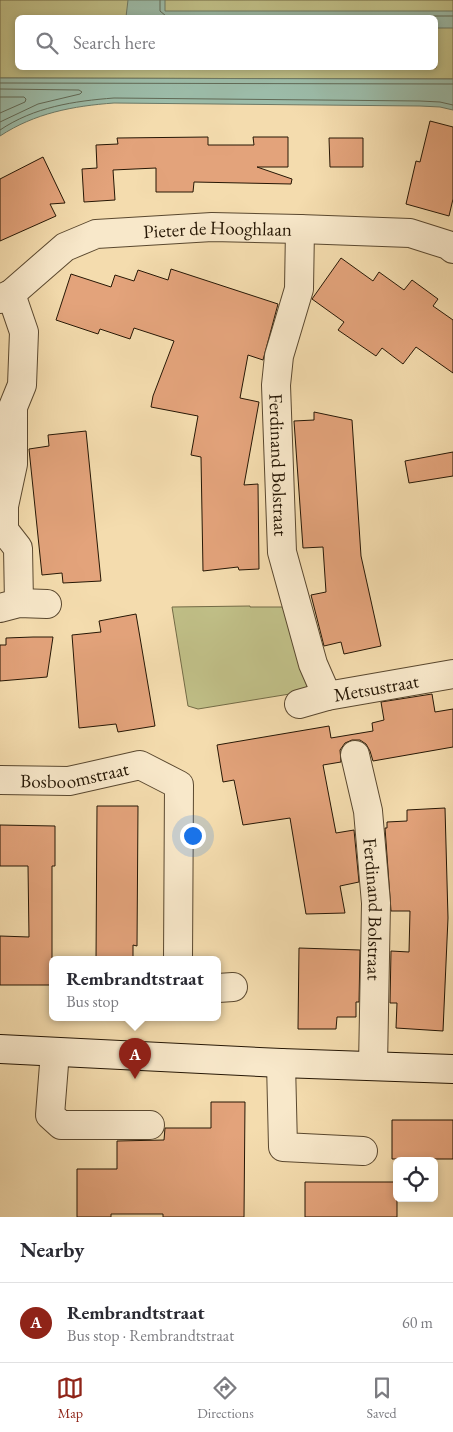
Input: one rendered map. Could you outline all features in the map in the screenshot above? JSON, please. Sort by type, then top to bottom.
[{"type":"street","name":"Pieter de Hooghlaan","points":[[5,296],[64,248],[96,234],[212,227],[410,233],[448,245],[453,249]]},
{"type":"street","name":"Ferdinand Bolstraat","points":[[300,229],[299,289],[279,356],[276,385],[282,552],[313,664],[327,696]]},
{"type":"street","points":[[5,296],[24,332],[22,385],[13,407],[13,464],[4,506],[4,530],[18,548],[10,606],[47,604]]},
{"type":"street","name":"Metsustraat","points":[[298,704],[327,696],[453,674]]},
{"type":"street","name":"Ferdinand Bolstraat","points":[[355,754],[368,811],[376,904],[373,1066]]},
{"type":"street","name":"Bosboomstraat","points":[[0,780],[69,781],[140,766],[178,785],[178,956]]},
{"type":"street","points":[[0,1050],[281,1063],[453,1068]]},
{"type":"street","points":[[55,1052],[50,1115],[61,1125],[150,1125]]},
{"type":"street","points":[[281,1063],[283,1147],[364,1151]]},
{"type":"shaded area","points":[[0,0],[453,0],[453,79],[0,78]]},
{"type":"shaded area","points":[[172,607],[292,607],[308,691],[198,709],[188,706]]},
{"type":"water","points":[[128,0],[165,0],[165,11],[453,11],[453,28],[438,28],[438,15],[126,15]]},
{"type":"water","points":[[0,78],[453,79],[453,110],[420,106],[114,103],[84,106],[41,116],[0,136]]},
{"type":"building","points":[[430,121],[453,127],[453,199],[449,216],[406,204],[416,161],[420,162]]},
{"type":"building","points":[[208,137],[208,145],[254,145],[253,137],[288,137],[288,167],[257,167],[292,179],[291,184],[194,182],[193,192],[156,192],[156,168],[113,170],[115,200],[84,202],[82,169],[97,168],[96,145],[118,144],[117,138]]},
{"type":"building","points":[[329,138],[363,138],[363,167],[330,167]]},
{"type":"building","points":[[43,157],[65,203],[50,204],[56,216],[0,241],[0,179]]},
{"type":"building","points":[[341,258],[373,281],[379,272],[404,290],[412,280],[438,299],[433,306],[453,320],[453,373],[416,347],[403,364],[382,348],[376,356],[338,330],[344,322],[312,299]]},
{"type":"building","points":[[171,269],[278,304],[263,360],[248,355],[240,398],[259,402],[244,485],[258,484],[259,569],[239,570],[238,567],[203,571],[201,457],[191,455],[198,416],[151,407],[153,396],[174,341],[134,328],[130,339],[100,329],[98,334],[56,320],[71,274],[111,287],[115,275],[134,281],[138,270],[168,280]]},
{"type":"building","points":[[314,412],[352,420],[361,556],[381,646],[344,654],[341,642],[324,646],[311,595],[326,592],[323,547],[303,548],[294,421],[314,420]]},
{"type":"building","points":[[86,431],[101,581],[63,583],[62,573],[42,575],[29,449],[49,446],[48,435]]},
{"type":"building","points":[[453,452],[453,476],[409,483],[405,461]]},
{"type":"building","points":[[136,614],[155,726],[118,732],[116,724],[79,728],[72,635],[101,632],[99,621]]},
{"type":"building","points":[[53,637],[47,677],[0,681],[0,645],[6,645],[6,638]]},
{"type":"building","points":[[432,694],[435,712],[453,709],[453,747],[373,761],[366,744],[360,740],[352,740],[345,743],[340,750],[341,762],[323,765],[336,833],[354,830],[359,882],[340,886],[345,913],[306,914],[290,818],[243,825],[234,780],[223,782],[217,745],[329,726],[331,738],[373,731],[372,723],[384,720],[381,702]]},
{"type":"building","points":[[97,806],[138,806],[137,946],[133,945],[133,956],[96,956]]},
{"type":"building","points":[[445,808],[448,918],[443,1031],[396,1028],[397,1003],[390,1003],[391,951],[409,952],[410,911],[391,911],[385,828],[387,828],[387,822],[407,821],[407,810]]},
{"type":"building","points":[[0,825],[55,826],[55,866],[52,866],[52,956],[49,956],[49,985],[0,985],[0,936],[29,937],[28,866],[0,866]]},
{"type":"building","points":[[299,948],[360,950],[359,1002],[356,1002],[356,1017],[337,1017],[336,1029],[298,1029]]},
{"type":"building","points":[[211,1102],[245,1102],[244,1217],[163,1217],[163,1214],[111,1214],[111,1217],[77,1217],[77,1169],[117,1169],[117,1141],[164,1140],[165,1128],[211,1128]]},
{"type":"building","points":[[392,1120],[453,1120],[453,1159],[393,1157],[392,1159]]},
{"type":"building","points":[[305,1182],[393,1182],[393,1202],[397,1202],[397,1217],[305,1217]]},
{"type":"place","name":"Rembrandtstraat","points":[[135,1079]]}]
